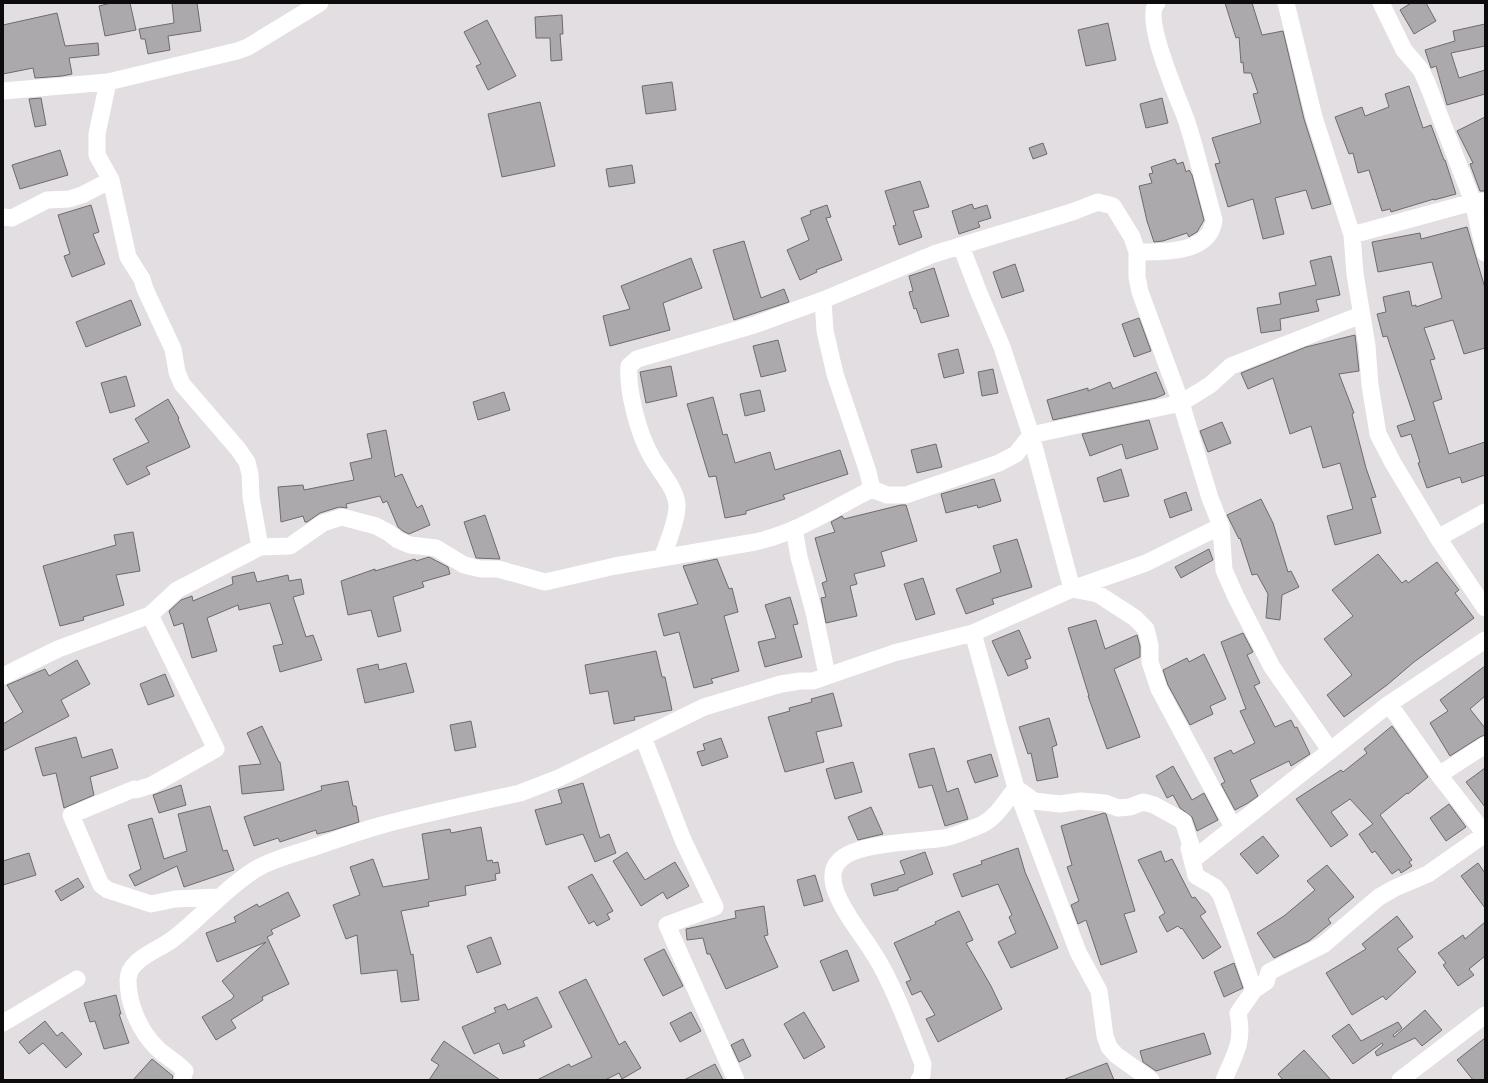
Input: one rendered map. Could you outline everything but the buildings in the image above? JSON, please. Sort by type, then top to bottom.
[{"type":"street","points":[[3,91],[34,90],[108,82],[238,51],[248,47],[320,3]]},
{"type":"street","points":[[1137,252],[1183,249],[1194,245],[1208,236],[1213,230],[1214,220],[1186,121],[1169,80],[1158,41],[1153,13],[1154,7],[1157,3]]},
{"type":"street","points":[[1286,3],[1314,117],[1352,235],[1354,274],[1378,434],[1393,463],[1438,538],[1485,608]]},
{"type":"street","points":[[1381,3],[1404,50],[1421,70],[1479,201],[1485,253]]},
{"type":"street","points":[[108,82],[97,134],[97,155],[111,180],[128,257],[142,278],[145,289],[172,349],[177,372],[182,384],[238,449],[247,462],[260,547]]},
{"type":"street","points":[[3,217],[12,218],[47,200],[69,199],[82,195],[111,180]]},
{"type":"street","points":[[1352,235],[1479,201]]},
{"type":"street","points":[[662,558],[677,505],[667,478],[650,454],[639,427],[628,379],[629,366],[637,359],[754,325],[823,300],[934,254],[1072,212],[1098,202],[1113,206],[1132,237],[1137,252],[1137,277],[1140,292],[1182,403],[1210,498],[1221,526],[1224,570],[1236,597],[1272,667],[1330,750]]},
{"type":"street","points":[[961,246],[1002,347],[1031,436],[1072,589]]},
{"type":"street","points":[[823,300],[825,331],[835,374],[872,488]]},
{"type":"street","points":[[872,488],[887,495],[906,495],[998,463],[1016,454],[1031,436],[1182,403],[1210,385],[1231,366],[1361,315]]},
{"type":"street","points":[[3,676],[58,649],[150,615],[177,590],[260,547],[290,546],[323,523],[342,517],[376,526],[390,533],[398,540],[410,545],[436,548],[464,565],[481,569],[498,570],[545,582],[615,566],[774,538],[872,488]]},
{"type":"street","points":[[1438,538],[1485,512]]},
{"type":"street","points":[[182,1080],[185,1071],[177,1062],[158,1050],[147,1037],[130,998],[128,979],[130,969],[140,960],[167,944],[183,932],[218,897],[257,868],[281,858],[381,825],[520,792],[559,778],[704,707],[781,684],[800,681],[813,681],[894,653],[973,633],[1072,589],[1146,563],[1221,526]]},
{"type":"street","points":[[794,529],[799,557],[812,604],[827,675]]},
{"type":"street","points":[[1072,589],[1098,594],[1136,618],[1146,629],[1150,645],[1150,662],[1159,689],[1233,827]]},
{"type":"street","points":[[150,615],[216,749],[152,785],[136,790],[134,789],[71,815],[101,884],[108,890],[151,904],[175,899],[218,897]]},
{"type":"street","points":[[973,633],[1016,788],[1078,952],[1098,991],[1102,1023],[1110,1047],[1116,1055],[1151,1080]]},
{"type":"street","points":[[1016,788],[1034,801],[1060,804],[1081,801],[1105,803],[1118,808],[1130,807],[1143,802],[1154,805],[1183,821],[1194,858],[1390,704],[1485,640]]},
{"type":"street","points":[[1224,1080],[1240,1042],[1242,1030],[1238,1012],[1254,990],[1266,982],[1269,972],[1323,945],[1380,897],[1395,888],[1428,874],[1485,834],[1439,775],[1390,704]]},
{"type":"street","points":[[643,737],[682,840],[715,907],[667,925],[736,1080]]},
{"type":"street","points":[[1439,775],[1485,746]]},
{"type":"street","points":[[935,1080],[921,1072],[893,989],[880,963],[854,925],[836,892],[832,877],[839,860],[850,853],[864,848],[946,838],[981,824],[993,818],[1016,788]]},
{"type":"street","points":[[1183,821],[1196,876],[1215,887],[1221,895],[1254,990]]},
{"type":"street","points":[[3,1023],[77,979]]},
{"type":"street","points":[[1400,1080],[1485,1015]]}]
